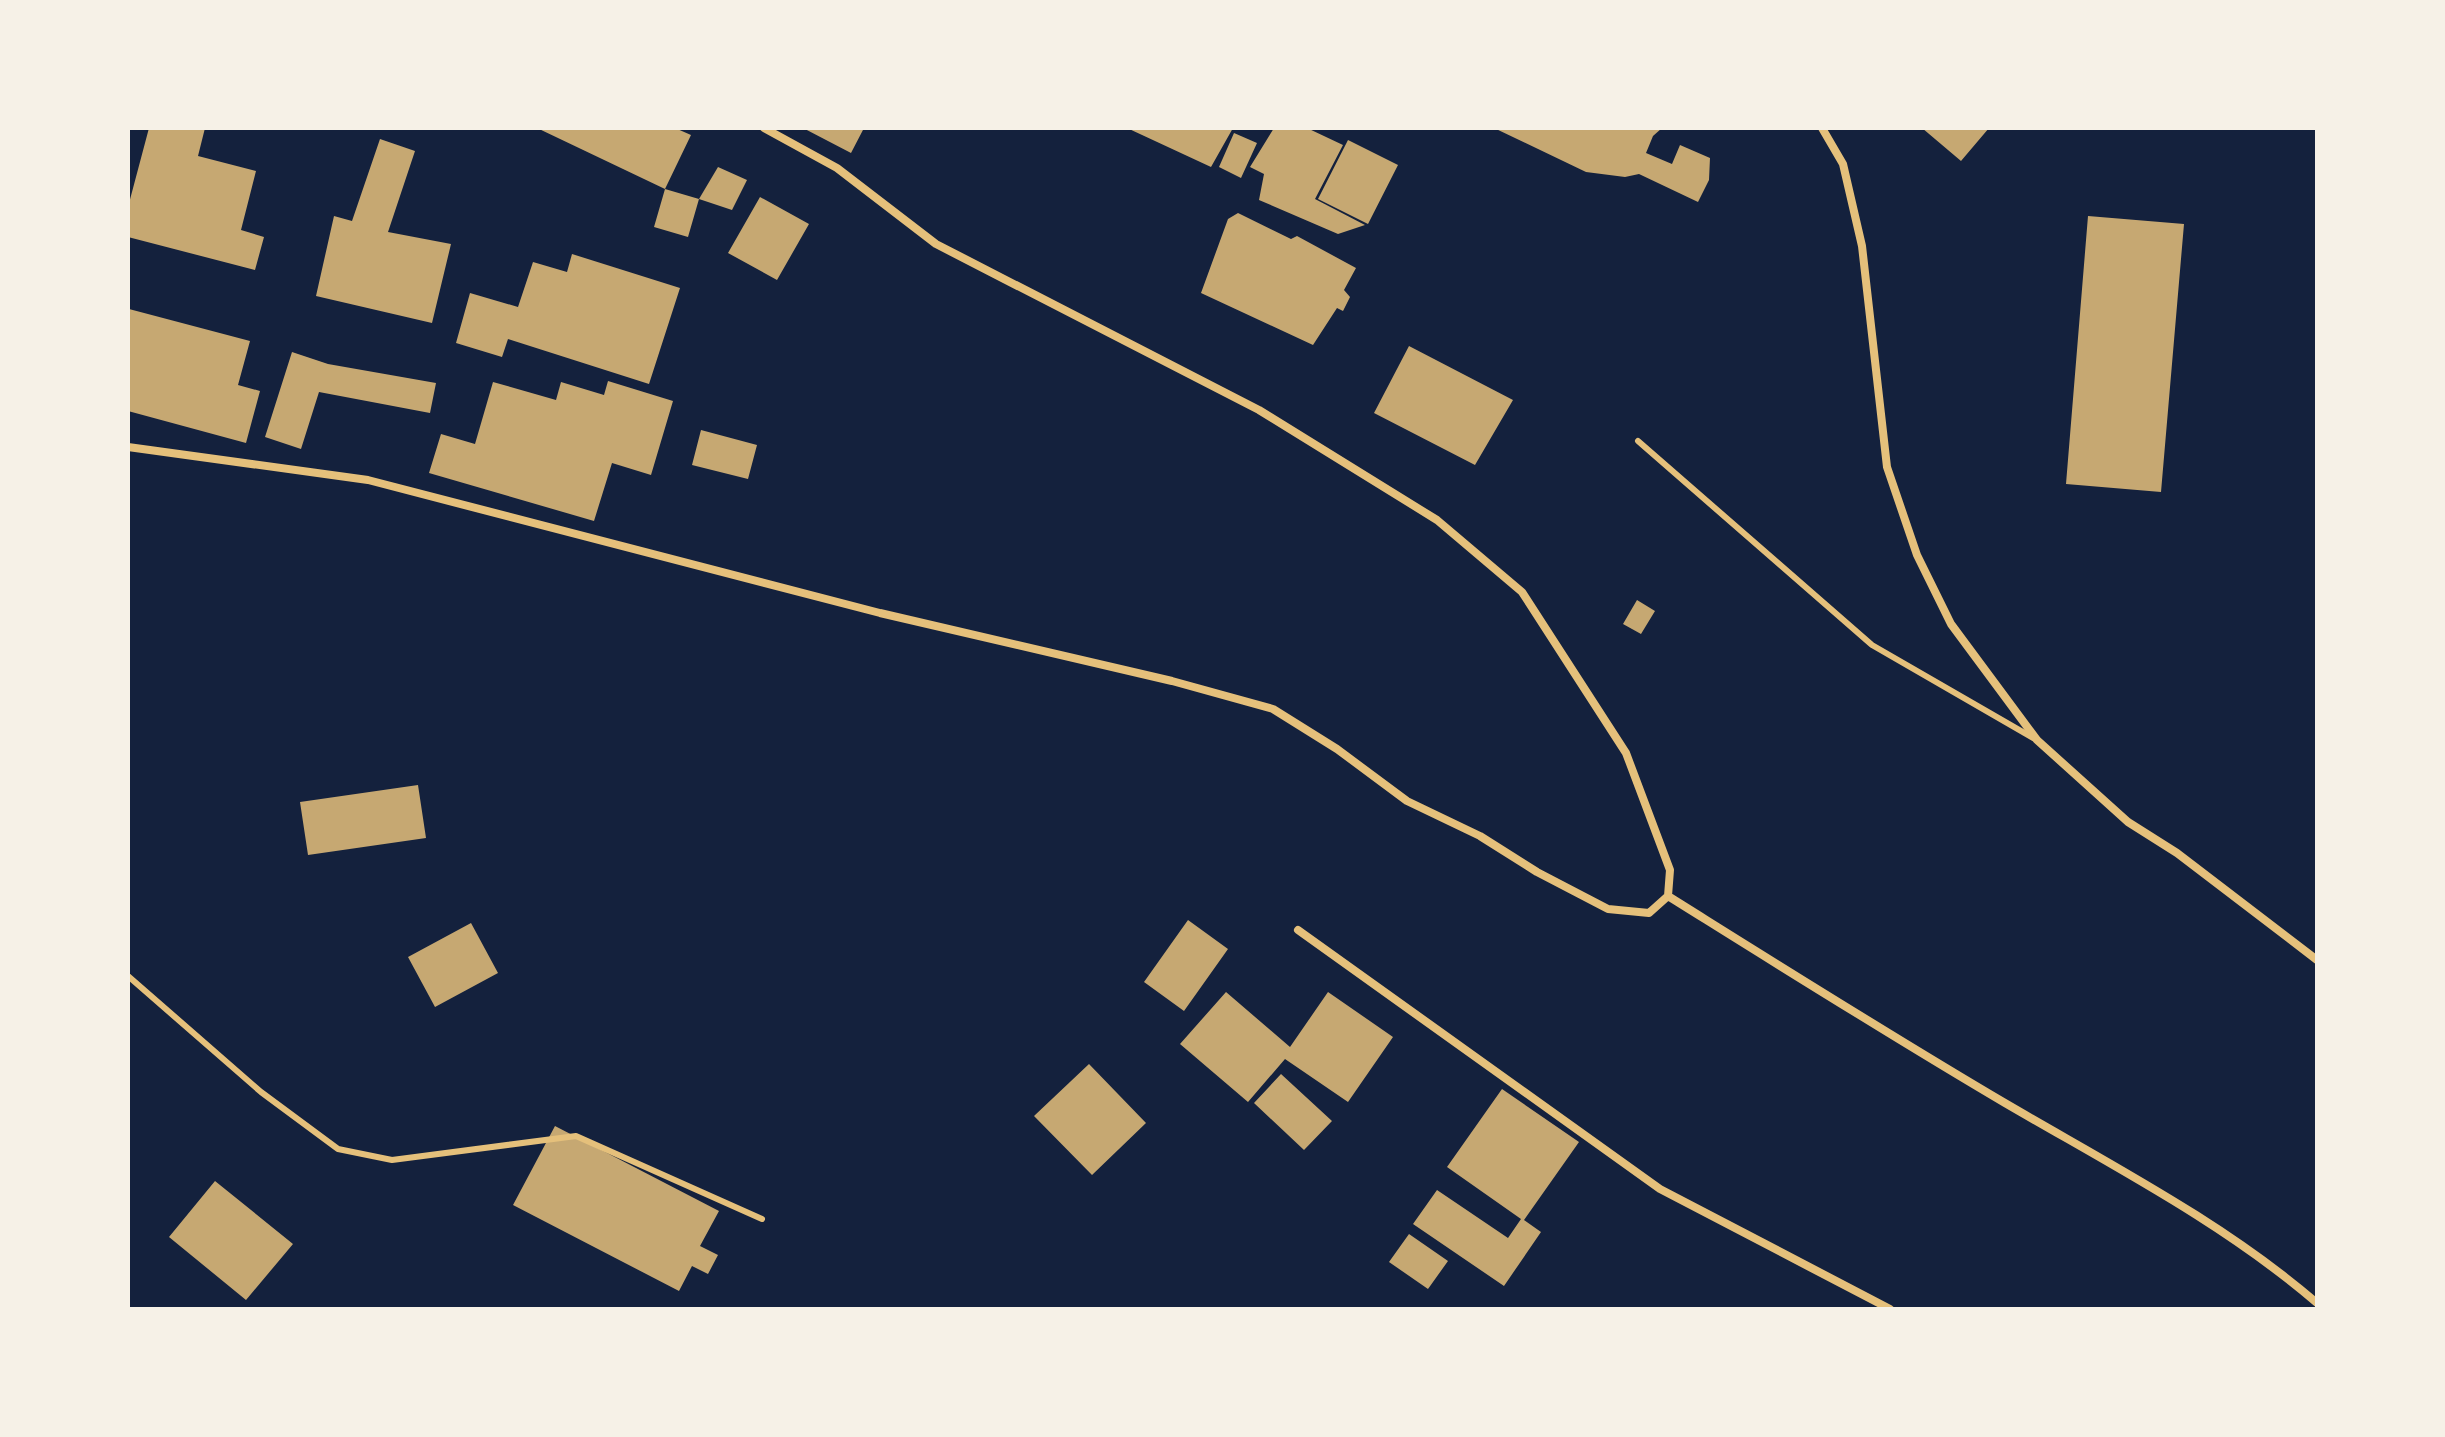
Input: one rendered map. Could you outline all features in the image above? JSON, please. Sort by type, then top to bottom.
[{"type":"street","points":[[128,447],[368,480],[1273,709],[1337,749],[1407,801],[1480,836],[1537,872],[1608,909],[1649,913],[1668,896],[1670,870],[1626,753],[1522,592],[1437,520],[1259,410],[936,244],[837,168],[764,128]]},
{"type":"street","points":[[1822,128],[1843,164],[1862,246],[1887,467],[1917,555],[1951,624],[2037,740],[2128,822],[2177,853],[2317,960]]},
{"type":"street","points":[[1668,896],[1917,1051],[2157,1192],[2280,1271],[2317,1303]]},
{"type":"street","points":[[1298,930],[1660,1189],[1890,1309]]},
{"type":"lane","points":[[1638,441],[1872,645],[2037,740]]},
{"type":"lane","points":[[128,976],[261,1092],[338,1149],[392,1160],[576,1136],[762,1219]]},
{"type":"building","points":[[149,128],[205,128],[198,156],[256,171],[241,230],[264,237],[255,270],[128,237],[128,207]]},
{"type":"building","points":[[537,128],[675,128],[691,135],[665,189]]},
{"type":"building","points":[[803,128],[864,128],[851,153]]},
{"type":"building","points":[[1127,128],[1233,128],[1211,167]]},
{"type":"building","points":[[1274,128],[1307,128],[1343,145],[1315,199],[1365,225],[1338,234],[1259,200],[1264,174],[1250,167]]},
{"type":"building","points":[[1494,128],[1662,128],[1653,136],[1646,153],[1672,164],[1680,145],[1710,158],[1709,180],[1698,202],[1639,174],[1625,177],[1586,172]]},
{"type":"building","points":[[1922,128],[1989,128],[1961,161]]},
{"type":"building","points":[[1234,133],[1257,143],[1241,178],[1219,167]]},
{"type":"building","points":[[380,139],[415,151],[388,232],[451,244],[432,323],[316,296],[334,216],[352,221]]},
{"type":"building","points":[[1348,140],[1398,165],[1368,224],[1318,199]]},
{"type":"building","points":[[718,167],[747,180],[732,210],[699,199]]},
{"type":"building","points":[[665,189],[699,199],[688,237],[654,227]]},
{"type":"building","points":[[760,197],[809,224],[777,280],[728,253]]},
{"type":"building","points":[[1238,213],[1291,239],[1297,236],[1356,268],[1344,290],[1350,297],[1343,311],[1337,308],[1313,345],[1201,293],[1228,219]]},
{"type":"building","points":[[2088,216],[2184,224],[2161,492],[2066,484]]},
{"type":"building","points":[[572,254],[680,288],[649,384],[508,339],[502,357],[456,343],[470,293],[518,307],[533,262],[567,272]]},
{"type":"building","points":[[129,309],[250,341],[238,385],[260,391],[246,443],[128,411]]},
{"type":"building","points":[[1409,346],[1513,400],[1475,465],[1374,413]]},
{"type":"building","points":[[292,352],[328,364],[436,383],[430,413],[319,392],[301,449],[265,437]]},
{"type":"building","points":[[608,381],[673,401],[651,475],[612,463],[594,521],[429,473],[441,434],[475,444],[493,382],[556,400],[561,382],[604,395]]},
{"type":"building","points":[[701,430],[757,445],[748,479],[692,465]]},
{"type":"building","points":[[1637,600],[1655,611],[1641,634],[1623,624]]},
{"type":"building","points":[[418,785],[426,838],[308,855],[300,802]]},
{"type":"building","points":[[1188,920],[1228,949],[1184,1011],[1144,982]]},
{"type":"building","points":[[471,923],[498,973],[435,1007],[408,957]]},
{"type":"building","points":[[1226,992],[1290,1047],[1328,992],[1393,1037],[1348,1102],[1285,1059],[1248,1102],[1180,1044]]},
{"type":"building","points":[[1089,1064],[1146,1123],[1092,1175],[1034,1116]]},
{"type":"building","points":[[1281,1074],[1332,1121],[1304,1150],[1254,1103]]},
{"type":"building","points":[[1502,1089],[1579,1142],[1524,1220],[1541,1232],[1504,1286],[1413,1224],[1437,1190],[1508,1238],[1521,1219],[1447,1167]]},
{"type":"building","points":[[555,1126],[719,1211],[700,1246],[718,1255],[708,1274],[692,1266],[679,1291],[513,1205]]},
{"type":"building","points":[[215,1181],[293,1244],[246,1300],[169,1237]]},
{"type":"building","points":[[1409,1234],[1448,1261],[1428,1289],[1389,1262]]}]
